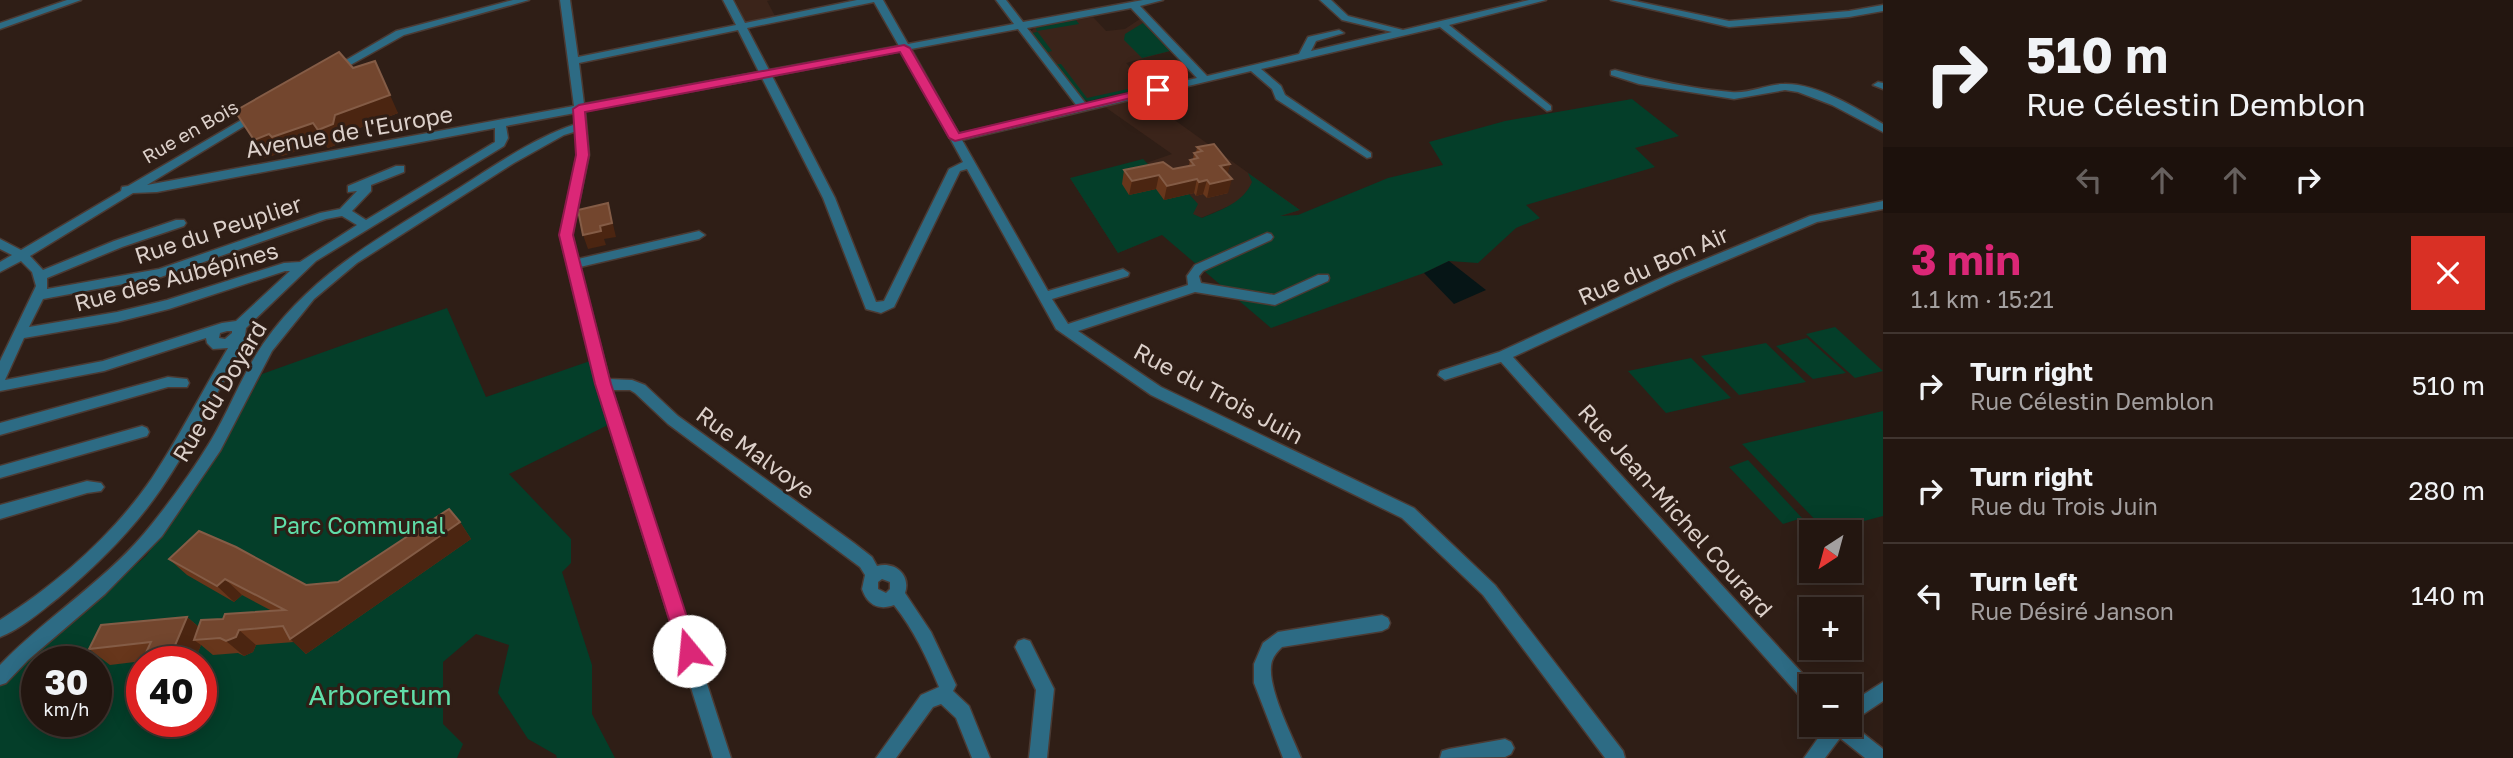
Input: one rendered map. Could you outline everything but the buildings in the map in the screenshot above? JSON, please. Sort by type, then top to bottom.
[{"type":"street","points":[[0,26],[76,0]]},
{"type":"street","points":[[317,80],[400,33],[524,0]]},
{"type":"street","points":[[565,0],[582,126],[583,155],[566,235],[603,384],[722,758]]},
{"type":"street","points":[[728,0],[829,198],[871,306],[881,308],[892,300],[910,257],[956,169],[968,164]]},
{"type":"street","points":[[572,61],[870,0]]},
{"type":"street","name":"Rue du Trois Juin","points":[[878,0],[1058,323],[1156,391],[1408,513],[1489,590],[1616,758]]},
{"type":"street","points":[[1001,0],[1083,107]]},
{"type":"street","name":"Avenue de l'Europe","points":[[127,190],[157,188],[500,125],[1158,0]]},
{"type":"street","points":[[1325,0],[1345,18],[1401,32]]},
{"type":"street","points":[[955,138],[1541,0]]},
{"type":"street","points":[[1616,0],[1729,24],[1849,14],[1883,7]]},
{"type":"street","points":[[1869,0],[1883,7]]},
{"type":"street","points":[[1133,5],[1204,79]]},
{"type":"street","points":[[1332,48],[1345,18]]},
{"type":"street","points":[[1440,22],[1547,108]]},
{"type":"street","points":[[1304,54],[1312,39],[1339,33]]},
{"type":"street","points":[[1252,67],[1276,88],[1280,97],[1367,155]]},
{"type":"street","points":[[1615,73],[1639,80],[1734,96],[1785,87],[1794,88],[1832,99],[1883,129]]},
{"type":"street","name":"Rue en Bois","points":[[0,268],[270,107]]},
{"type":"street","points":[[0,386],[104,366],[214,332],[212,341],[218,345],[234,340],[239,329],[301,266],[500,144],[500,125]]},
{"type":"street","name":"Rue du Doyard","points":[[0,677],[22,654],[99,589],[156,531],[215,447],[267,348],[309,296],[353,260],[469,187],[560,133],[582,126]]},
{"type":"street","points":[[366,225],[345,212],[367,188],[358,187],[400,169]]},
{"type":"street","name":"Rue du Bon Air","points":[[1445,375],[1504,356],[1672,278],[1814,219],[1883,205]]},
{"type":"street","name":"Rue du Peuplier","points":[[38,295],[162,273],[324,216],[345,212]]},
{"type":"street","points":[[40,276],[118,244],[180,223]]},
{"type":"street","points":[[573,264],[699,235]]},
{"type":"street","points":[[1195,287],[1194,276],[1199,268],[1267,237]]},
{"type":"street","points":[[0,243],[22,254],[40,276],[42,286],[0,376]]},
{"type":"street","name":"Rue des Aubépines","points":[[20,334],[117,317],[169,304],[284,267],[301,266]]},
{"type":"street","points":[[1044,297],[1123,273]]},
{"type":"street","points":[[1066,330],[1195,287],[1275,300],[1323,278]]},
{"type":"street","points":[[0,629],[60,586],[127,520],[156,484],[237,345],[239,329]]},
{"type":"street","name":"Rue Jean-Michel Courard","points":[[1504,356],[1799,683]]},
{"type":"street","points":[[0,429],[168,382],[182,383]]},
{"type":"street","name":"Rue Malvoye","points":[[603,384],[632,385],[640,389],[680,425],[866,562],[874,576],[883,572],[897,577],[900,584],[896,595],[916,618],[947,685]]},
{"type":"street","points":[[0,472],[142,432]]},
{"type":"street","points":[[0,512],[87,487],[96,487]]},
{"type":"street","points":[[1292,758],[1263,683],[1262,666],[1266,649],[1278,640],[1382,623]]},
{"type":"street","points":[[1024,647],[1045,689],[1038,758]]},
{"type":"street","points":[[1862,706],[1883,690]]},
{"type":"street","points":[[885,758],[927,701],[943,694],[963,712],[981,758]]},
{"type":"street","points":[[1813,758],[1829,737]]},
{"type":"street","points":[[1857,737],[1880,758]]},
{"type":"street","points":[[1449,758],[1505,748]]},
{"type":"shaded area","points":[[735,0],[771,0],[767,1],[775,16],[746,22]]},
{"type":"shaded area","points":[[1093,17],[1106,31],[1125,29],[1140,19],[1170,51],[1126,63],[1133,70],[1127,72],[1141,89],[1089,101],[1082,99],[1031,32],[1034,28]]},
{"type":"shaded area","points":[[1144,98],[1300,210],[1275,218],[1246,199],[1118,253],[1070,178],[1129,169],[1172,154],[1105,107]]},
{"type":"shaded area","points":[[1449,261],[1486,290],[1454,304],[1424,273]]},
{"type":"green space","points":[[1076,20],[1079,24],[1037,31],[1052,51],[1048,52],[1057,64],[1061,64],[1087,98],[1137,87],[1139,89],[1089,101],[1082,99],[1032,33],[1037,32],[1036,28]]},
{"type":"green space","points":[[1143,23],[1170,51],[1142,58],[1124,40],[1125,34]]},
{"type":"green space","points":[[1632,99],[1679,136],[1635,148],[1655,167],[1526,205],[1540,218],[1516,228],[1478,263],[1449,261],[1424,273],[1271,328],[1162,235],[1118,253],[1070,178],[1143,159],[1149,165],[1146,170],[1123,184],[1129,194],[1156,189],[1189,194],[1198,204],[1193,214],[1202,218],[1243,195],[1252,182],[1248,173],[1300,210],[1280,216],[1298,215],[1388,178],[1443,165],[1429,142],[1505,121]]},
{"type":"green space","name":"Parc Communal","points":[[447,308],[486,397],[590,361],[608,425],[509,474],[571,539],[571,563],[562,572],[592,665],[592,714],[615,758],[557,758],[528,739],[498,693],[509,645],[476,634],[443,662],[443,724],[463,744],[457,758],[0,758],[0,686],[21,664],[21,737],[112,737],[112,646],[42,646],[146,556],[221,449],[262,374]]},
{"type":"green space","points":[[1835,327],[1883,371],[1855,378],[1806,334]]},
{"type":"green space","points":[[1807,338],[1846,373],[1813,379],[1776,346]]},
{"type":"green space","points":[[1766,343],[1806,382],[1739,395],[1701,356]]},
{"type":"green space","points":[[1691,358],[1731,398],[1666,413],[1628,371]]},
{"type":"green space","points":[[1883,411],[1883,516],[1862,522],[1815,520],[1742,444]]},
{"type":"green space","points":[[1748,460],[1802,518],[1783,524],[1729,467]]},
{"type":"route","points":[[689,651],[614,411],[603,384],[566,235],[583,155],[579,109],[904,48],[955,138],[1158,90]]},
{"type":"park label","name":"Arboretum","points":[[380,694]]}]
